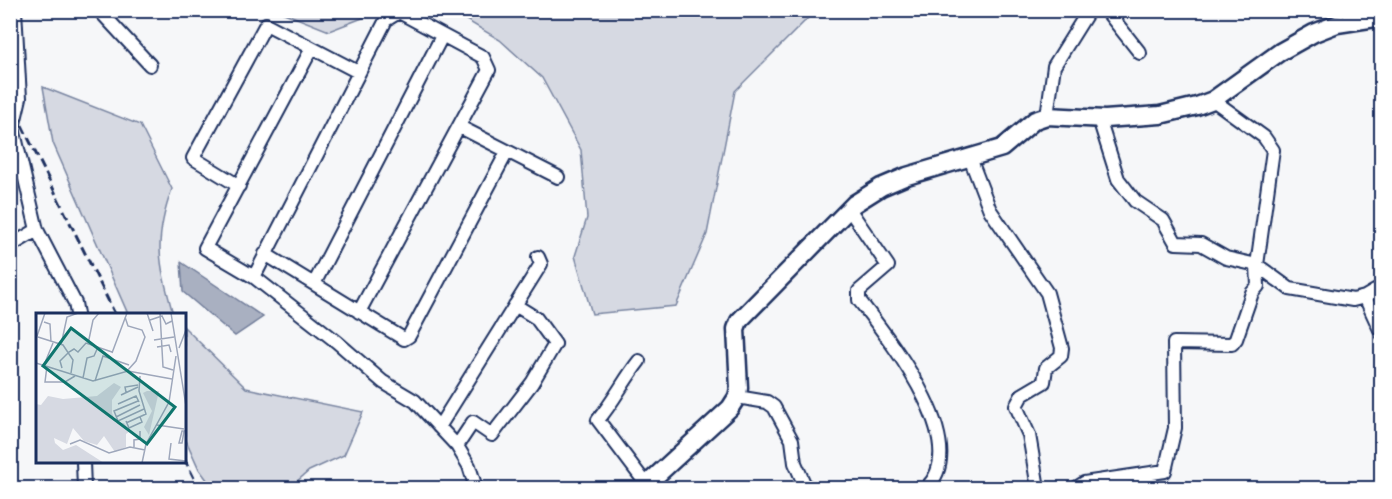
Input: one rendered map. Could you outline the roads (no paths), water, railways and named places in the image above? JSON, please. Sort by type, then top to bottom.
[{"type":"street","points":[[15,10],[20,98],[13,128],[38,230],[75,303],[77,313]]},
{"type":"street","points":[[99,10],[150,65]]},
{"type":"street","points":[[1047,116],[1054,66],[1089,10]]},
{"type":"street","points":[[1106,10],[1140,53]]},
{"type":"street","points":[[254,277],[386,20],[399,12],[483,57],[489,70],[359,312]]},
{"type":"street","points":[[639,361],[621,383],[613,402],[598,420],[645,487],[730,408],[737,397],[736,329],[739,321],[849,209],[866,195],[890,183],[1002,147],[1035,120],[1047,116],[1099,119],[1160,115],[1213,100],[1280,52],[1314,33],[1352,16],[1382,17]]},
{"type":"street","points":[[239,186],[193,158],[266,24],[358,72]]},
{"type":"street","points":[[314,284],[442,36]]},
{"type":"street","points":[[312,48],[205,248],[254,277],[337,342],[383,382],[415,402],[458,446],[470,466],[476,489]]},
{"type":"street","points":[[1076,489],[1084,483],[1165,471],[1175,428],[1174,343],[1232,344],[1236,339],[1252,293],[1258,286],[1257,265],[1273,150],[1263,136],[1213,100]]},
{"type":"street","points":[[1099,119],[1118,179],[1136,201],[1163,220],[1176,243],[1201,244],[1226,258],[1257,265],[1290,289],[1353,300],[1365,297],[1382,286]]},
{"type":"street","points":[[460,127],[558,177]]},
{"type":"street","points":[[265,254],[404,339],[409,336],[507,152]]},
{"type":"street","points":[[970,158],[990,210],[1047,293],[1062,348],[1060,356],[1046,368],[1044,382],[1022,395],[1016,406],[1029,435],[1038,489]]},
{"type":"street","points":[[849,209],[888,266],[859,291],[859,300],[911,375],[939,435],[939,472],[926,489]]},
{"type":"street","points":[[10,246],[38,230]]},
{"type":"street","points":[[439,427],[541,264],[538,257]]},
{"type":"street","points":[[1365,297],[1382,334]]},
{"type":"street","points":[[458,446],[473,422],[492,435],[532,383],[555,344],[536,318],[515,305]]},
{"type":"street","points":[[737,397],[767,402],[774,407],[792,440],[795,463],[806,489]]},
{"type":"street","points":[[83,463],[84,489]]},
{"type":"street","points":[[1149,474],[1153,489]]},
{"type":"water","points":[[181,262],[263,317],[235,336],[183,292]]},
{"type":"railway","points":[[10,101],[115,313]]},
{"type":"railway","points":[[186,462],[199,488]]}]
